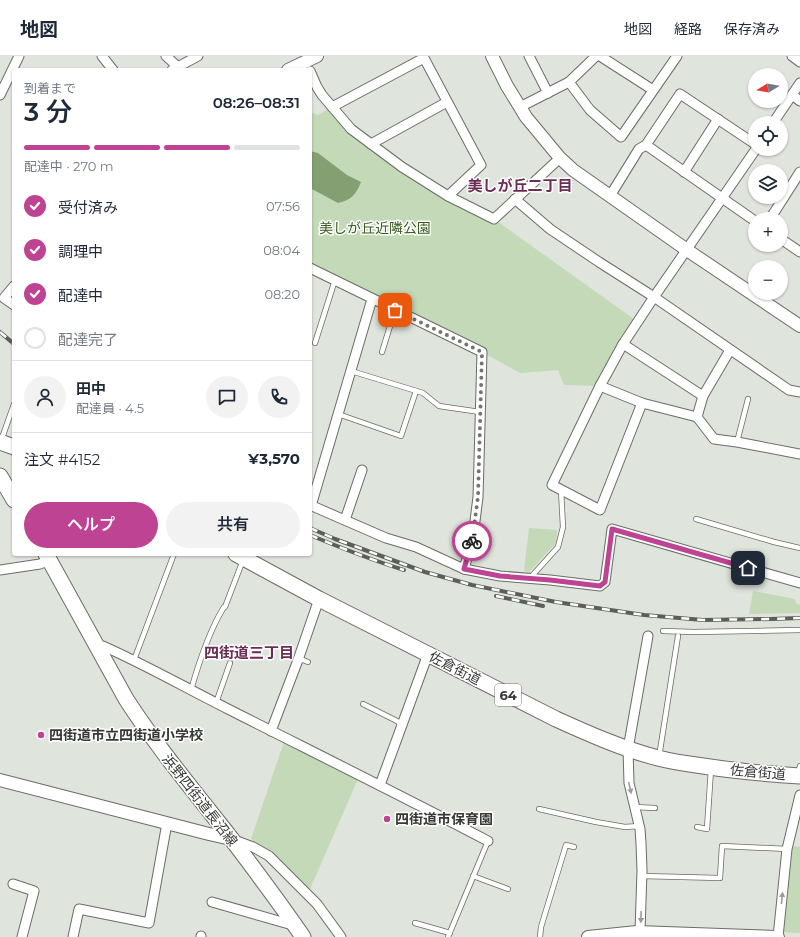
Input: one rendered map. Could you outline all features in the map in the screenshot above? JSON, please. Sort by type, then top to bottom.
[{"type":"main road","points":[[0,476],[12,497]]},
{"type":"main road","name":"佐倉街道","points":[[240,556],[319,599],[556,719],[593,736],[628,749],[684,764],[746,772],[799,773]]},
{"type":"main road","name":"浜野四街道長沼線","points":[[48,557],[126,699],[160,748],[231,839],[300,932]]},
{"type":"street","points":[[13,68],[19,56]]},
{"type":"street","points":[[102,56],[111,68]]},
{"type":"street","points":[[166,56],[174,68]]},
{"type":"street","points":[[177,68],[198,56]]},
{"type":"street","points":[[296,68],[307,65],[317,56]]},
{"type":"street","points":[[492,56],[507,86],[526,117],[560,158],[573,170],[687,250],[800,326]]},
{"type":"street","points":[[529,56],[548,93]]},
{"type":"street","points":[[520,107],[569,82],[596,56]]},
{"type":"street","points":[[600,56],[653,90]]},
{"type":"street","points":[[569,82],[590,110],[621,138],[677,56]]},
{"type":"street","points":[[792,56],[800,62]]},
{"type":"street","points":[[332,107],[424,58],[481,165],[448,196]]},
{"type":"street","points":[[0,95],[12,70]]},
{"type":"street","points":[[312,76],[317,87],[351,129],[402,167],[448,196],[494,219],[560,158]]},
{"type":"street","points":[[778,116],[800,82]]},
{"type":"street","points":[[610,196],[639,149],[646,145],[680,94],[748,139]]},
{"type":"street","points":[[792,95],[800,100]]},
{"type":"street","points":[[371,144],[447,102]]},
{"type":"street","points":[[684,172],[718,119]]},
{"type":"street","points":[[646,145],[748,216]]},
{"type":"street","points":[[642,402],[600,510],[552,485],[600,386],[623,344],[751,156]]},
{"type":"street","points":[[774,212],[800,172]]},
{"type":"street","points":[[515,199],[550,229],[654,297],[789,390],[800,392]]},
{"type":"street","points":[[788,244],[800,252]]},
{"type":"street","points":[[312,269],[482,352],[478,497],[473,537],[464,569]]},
{"type":"street","points":[[12,288],[2,296],[12,304]]},
{"type":"street","points":[[312,503],[372,299]]},
{"type":"street","points":[[623,344],[703,396]]},
{"type":"street","points":[[697,417],[703,396],[730,350]]},
{"type":"street","points":[[600,386],[642,402],[697,417],[714,439],[800,454]]},
{"type":"street","points":[[345,520],[362,470]]},
{"type":"street","points":[[312,506],[386,538],[416,547],[464,569],[500,576],[600,586],[605,582],[612,529],[800,583]]},
{"type":"street","points":[[0,570],[40,564],[48,557]]},
{"type":"street","points":[[271,731],[319,599]]},
{"type":"street","points":[[638,933],[642,876],[641,843],[639,826],[629,784],[628,749],[648,636]]},
{"type":"street","points":[[99,648],[103,646],[134,660],[488,841]]},
{"type":"street","points":[[380,785],[428,654]]},
{"type":"street","points":[[0,780],[231,839],[253,848],[269,856],[317,904],[341,937]]},
{"type":"street","points":[[588,937],[638,933],[778,937],[787,849],[800,795]]},
{"type":"street","points":[[73,937],[79,909],[149,923],[167,823]]},
{"type":"street","points":[[13,884],[34,891],[22,937]]},
{"type":"street","points":[[212,902],[300,932]]},
{"type":"lane","points":[[316,343],[335,280]]},
{"type":"lane","points":[[382,352],[395,310]]},
{"type":"lane","points":[[351,371],[423,393],[439,406],[480,412]]},
{"type":"lane","points":[[338,414],[401,436],[416,391]]},
{"type":"lane","points":[[737,442],[748,399]]},
{"type":"lane","points":[[5,444],[12,413]]},
{"type":"lane","points":[[530,578],[558,547],[563,527],[561,490]]},
{"type":"lane","points":[[696,518],[774,542],[800,548]]},
{"type":"lane","points":[[134,660],[173,556]]},
{"type":"lane","points":[[191,690],[206,644],[217,619],[225,607],[240,556]]},
{"type":"lane","points":[[663,631],[694,632],[800,630]]},
{"type":"lane","points":[[659,758],[678,636]]},
{"type":"lane","points":[[298,660],[308,662]]},
{"type":"lane","points":[[216,703],[230,663]]},
{"type":"lane","points":[[363,704],[397,721],[402,726]]},
{"type":"lane","points":[[697,828],[707,828],[711,768]]},
{"type":"lane","points":[[634,807],[655,808]]},
{"type":"lane","points":[[539,809],[625,827],[639,826]]},
{"type":"lane","points":[[415,923],[449,935],[488,841]]},
{"type":"lane","points":[[540,937],[541,927],[566,845],[574,847]]},
{"type":"lane","points":[[642,876],[720,878],[722,846],[787,849]]},
{"type":"lane","points":[[473,876],[508,890]]},
{"type":"green space","name":"美しが丘近隣公園","points":[[332,107],[402,167],[494,219],[638,322],[600,386],[564,385],[558,370],[520,373],[482,352],[312,269],[312,113],[318,115]]},
{"type":"green space","points":[[529,528],[557,530],[556,543],[529,572],[524,571]]},
{"type":"green space","points":[[753,591],[795,599],[796,603],[800,605],[800,613],[749,614]]},
{"type":"green space","points":[[284,742],[358,779],[310,889],[251,839]]},
{"type":"green space","points":[[791,846],[800,847],[800,933],[780,932]]},
{"type":"shaded area","points":[[312,152],[318,153],[347,175],[361,182],[352,196],[338,203],[312,189]]},
{"type":"railway","points":[[0,332],[12,342]]},
{"type":"railway","points":[[312,529],[335,539],[425,572],[472,585],[556,602],[644,615],[703,620],[800,618]]},
{"type":"railway","points":[[312,536],[357,554],[404,570]]},
{"type":"railway","points":[[496,596],[543,606]]},
{"type":"way so far","points":[[395,310],[482,352],[478,497],[472,541]]},
{"type":"place","name":"四街道市立四街道小学校","points":[[41,735]]},
{"type":"place","name":"四街道市保育園","points":[[387,819]]},
{"type":"district","name":"美しが丘二丁目","points":[[520,185]]},
{"type":"district","name":"四街道三丁目","points":[[249,652]]},
{"type":"route","points":[[472,541],[464,569],[500,576],[600,586],[605,582],[612,529],[748,568]]}]
